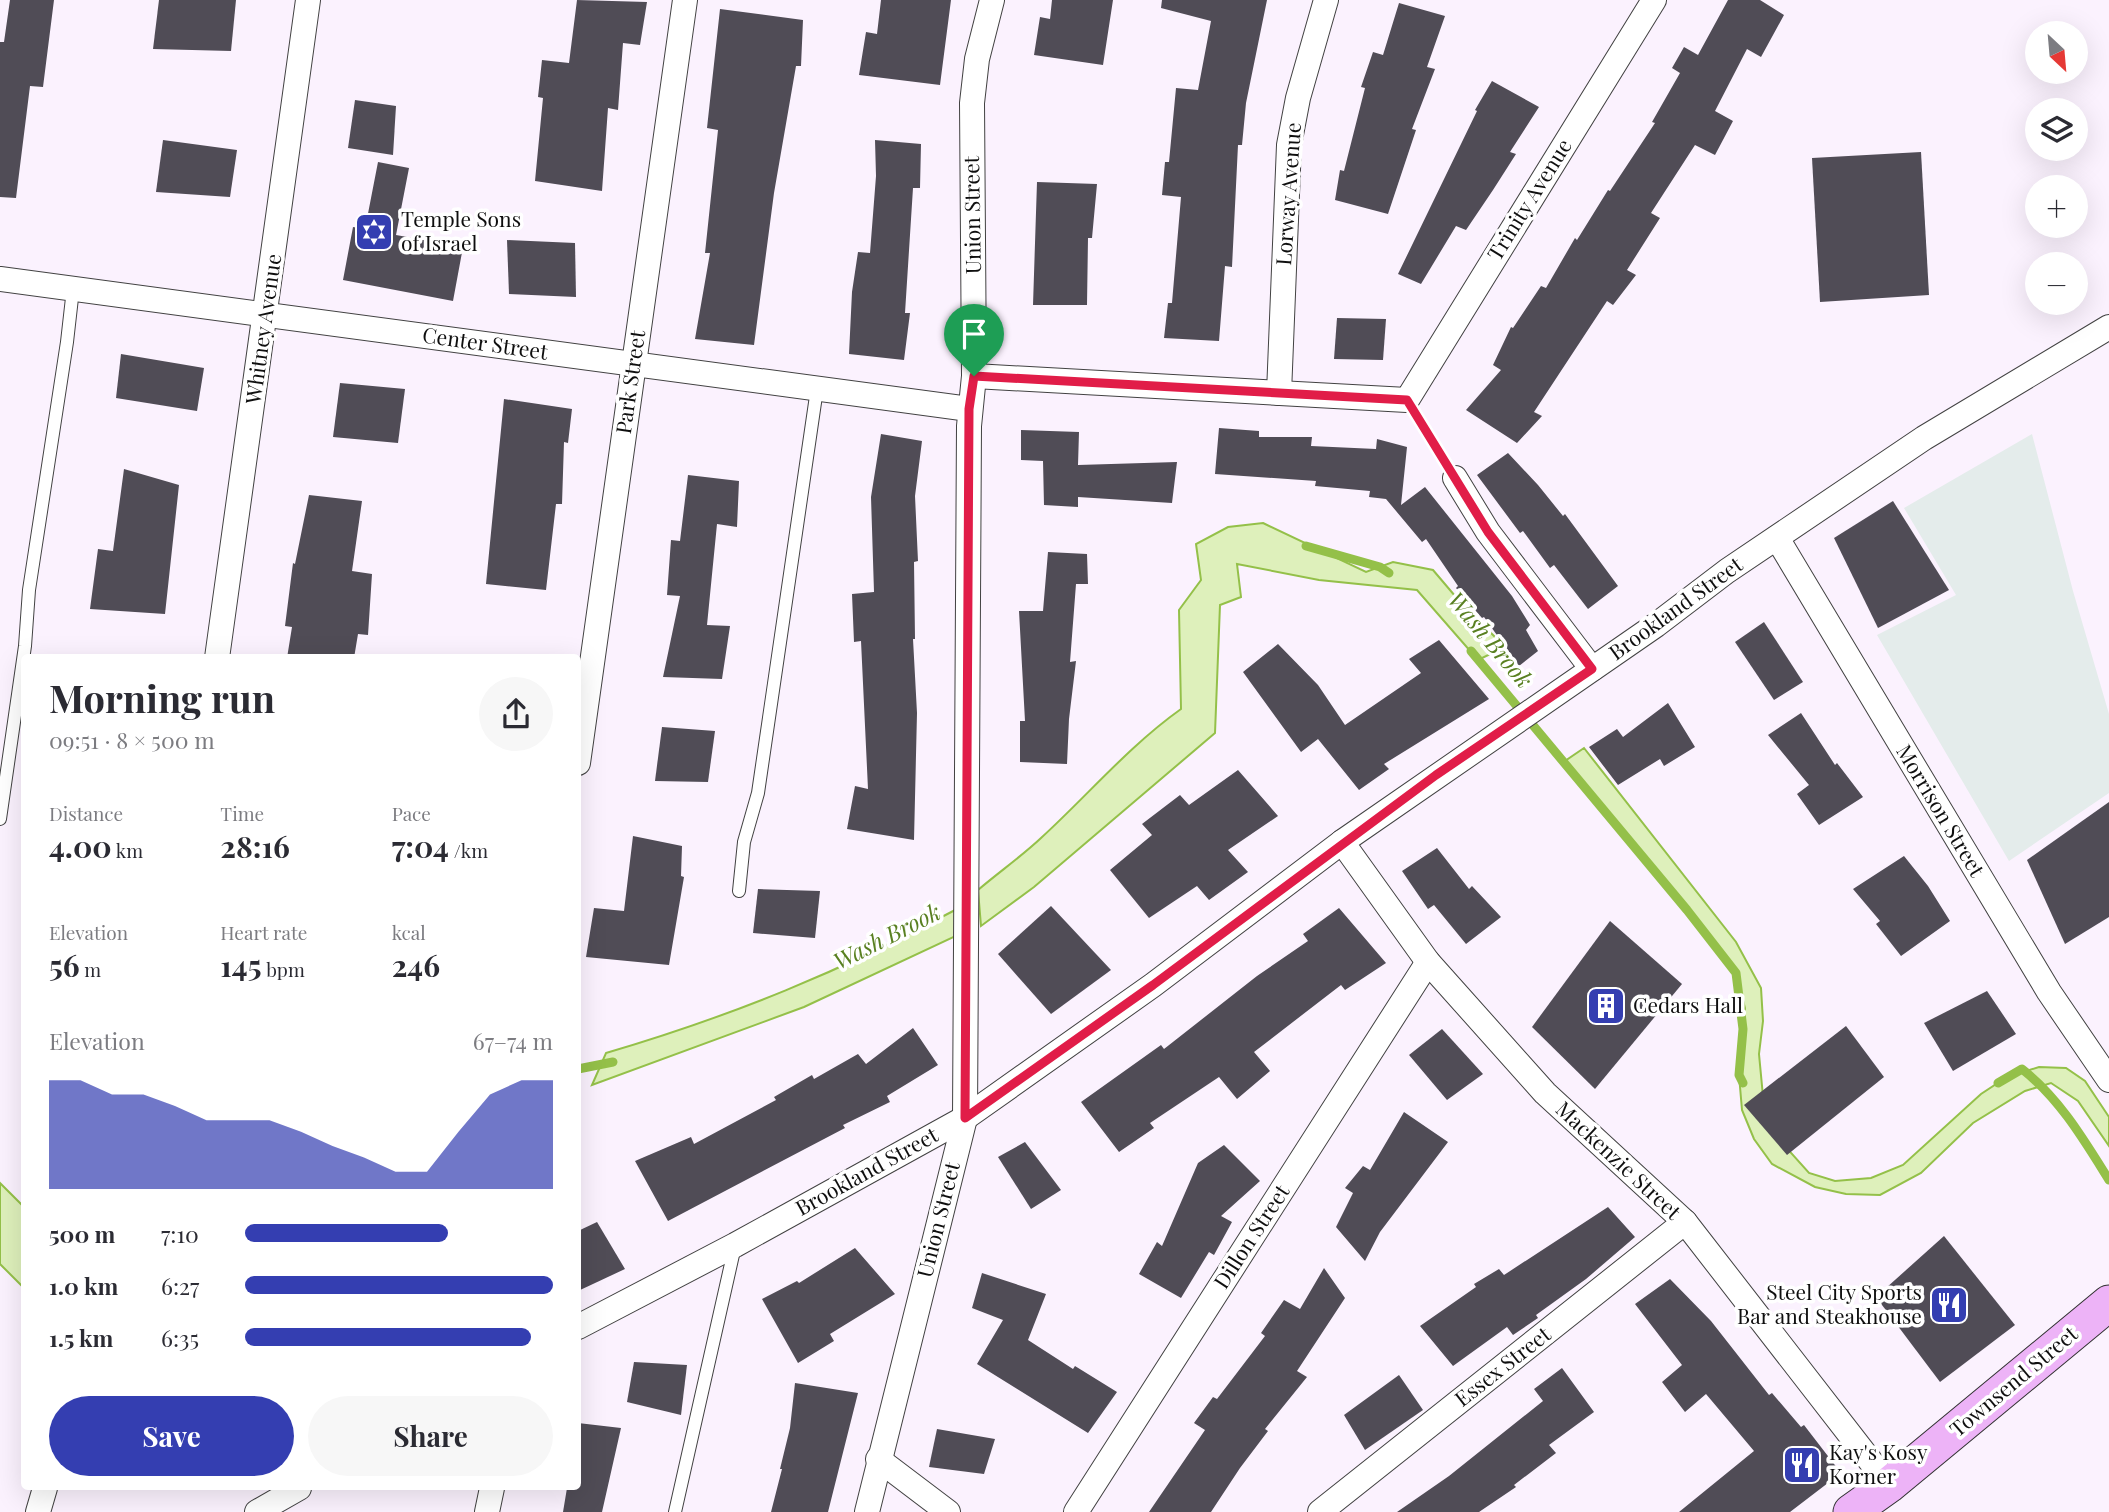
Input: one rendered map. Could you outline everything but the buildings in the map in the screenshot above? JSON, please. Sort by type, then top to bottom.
[{"type":"main road","name":"Townsend Street","points":[[1852,1512],[1889,1485],[2109,1303]]},
{"type":"street","name":"Whitney Avenue","points":[[218,654],[309,0]]},
{"type":"street","name":"Park Street","points":[[581,741],[685,0]]},
{"type":"street","name":"Union Street","points":[[867,1512],[878,1459],[965,1118],[969,409],[974,376],[972,103],[977,59],[992,0]]},
{"type":"street","name":"Lorway Avenue","points":[[1279,393],[1289,145],[1298,98],[1326,0]]},
{"type":"street","name":"Trinity Avenue","points":[[1407,400],[1654,0]]},
{"type":"street","name":"Center Street","points":[[0,279],[969,409]]},
{"type":"street","name":"Brookland Street","points":[[581,1325],[735,1245],[965,1118],[1153,985],[1342,842],[1777,538],[1924,438],[2109,327]]},
{"type":"street","points":[[974,376],[1407,400]]},
{"type":"street","points":[[1455,478],[1488,532],[1592,669]]},
{"type":"street","name":"Morrison Street","points":[[1777,538],[2049,992],[2109,1080]]},
{"type":"street","name":"Mackenzie Street","points":[[1342,842],[1428,962],[1545,1093],[1685,1222],[1889,1485]]},
{"type":"street","name":"Dillon Street","points":[[1076,1512],[1428,962]]},
{"type":"street","name":"Essex Street","points":[[1320,1512],[1685,1222]]},
{"type":"street","points":[[878,1459],[948,1512]]},
{"type":"street","points":[[38,1512],[44,1490]]},
{"type":"street","points":[[257,1512],[296,1490]]},
{"type":"street","points":[[487,1512],[492,1490]]},
{"type":"lane","points":[[24,654],[29,590],[73,289]]},
{"type":"lane","points":[[739,891],[744,842],[758,793],[817,388]]},
{"type":"lane","points":[[0,819],[21,674]]},
{"type":"lane","points":[[675,1512],[735,1245]]},
{"type":"path","points":[[1407,400],[1455,478]]},
{"type":"shaded area","points":[[2032,434],[2109,714],[2109,793],[2009,861],[1877,635],[1956,595],[1904,508]]},
{"type":"water","points":[[1263,523],[1366,572],[1393,562],[1433,570],[1505,647],[1478,660],[1417,590],[1319,580],[1237,564],[1241,597],[1220,605],[1215,733],[1034,887],[981,926],[978,890],[1034,845],[1126,755],[1181,709],[1179,610],[1201,580],[1196,544],[1228,527]]},
{"type":"water","points":[[1584,748],[1736,942],[1761,988],[1763,1021],[1759,1054],[1764,1107],[1783,1144],[1809,1173],[1835,1181],[1871,1178],[1903,1165],[1981,1094],[2007,1077],[2039,1067],[2066,1068],[2085,1081],[2109,1117],[2109,1146],[2078,1101],[2051,1083],[2025,1091],[1973,1123],[1921,1173],[1880,1195],[1846,1194],[1815,1187],[1772,1164],[1754,1139],[1742,1110],[1739,1075],[1745,1008],[1736,973],[1700,924],[1565,761]]},
{"type":"water","points":[[957,909],[958,935],[804,1007],[592,1085],[606,1053],[698,1024],[786,990],[829,972]]},
{"type":"water","points":[[0,1183],[21,1204],[21,1285],[0,1264]]},
{"type":"waterway","name":"Wash Brook","points":[[1306,546],[1380,567],[1389,573]]},
{"type":"waterway","name":"Wash Brook","points":[[1471,651],[1687,910],[1736,973],[1743,1029],[1739,1075],[1743,1083]]},
{"type":"waterway","name":"Wash Brook","points":[[581,1068],[613,1062]]},
{"type":"waterway","name":"Wash Brook","points":[[1998,1083],[2022,1069],[2036,1081],[2070,1121],[2109,1180]]},
{"type":"place","name":"Temple Sons of Israel","points":[[374,232]]},
{"type":"place","name":"Cedars Hall","points":[[1606,1006]]},
{"type":"place","name":"Steel City Sports Bar and Steakhouse","points":[[1949,1305]]},
{"type":"place","name":"Kay's Kosy Korner","points":[[1802,1465]]},
{"type":"route","points":[[974,376],[1407,400],[1488,532],[1592,669],[1342,842],[1153,985],[965,1118],[969,409],[974,376]]}]
